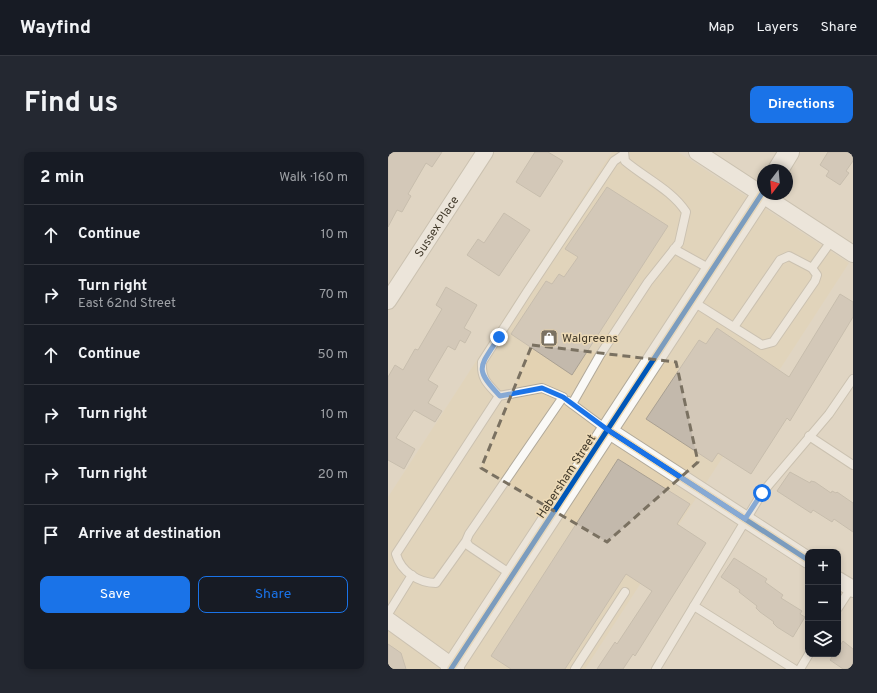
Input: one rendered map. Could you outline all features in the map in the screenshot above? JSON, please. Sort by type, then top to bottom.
[{"type":"street","name":"Sussex Place","points":[[388,301],[485,152]]},
{"type":"street","points":[[697,152],[757,190]]},
{"type":"street","points":[[782,164],[790,152]]},
{"type":"street","name":"Habersham Street","points":[[453,668],[758,200]]},
{"type":"street","points":[[772,200],[853,254]]},
{"type":"street","points":[[608,430],[805,558]]},
{"type":"street","points":[[388,620],[453,668]]},
{"type":"lane","points":[[572,404],[600,355],[648,282],[679,242],[686,212],[678,200],[639,174],[624,161],[623,153]]},
{"type":"lane","points":[[500,396],[484,380],[482,373],[482,362],[614,161],[623,153]]},
{"type":"lane","points":[[812,268],[832,240]]},
{"type":"lane","points":[[674,249],[713,270]]},
{"type":"lane","points":[[692,301],[762,345],[773,342],[815,281],[817,275],[812,268],[789,256],[780,260],[734,327]]},
{"type":"lane","points":[[656,669],[762,493],[829,414],[853,379]]},
{"type":"lane","points":[[563,397],[436,583],[421,581],[412,575],[399,563],[396,554],[500,396],[542,388],[563,397],[608,430]]},
{"type":"lane","points":[[809,436],[853,465]]},
{"type":"lane","points":[[466,541],[469,546],[513,576]]},
{"type":"lane","points":[[388,614],[412,575]]},
{"type":"lane","points":[[841,602],[849,585]]},
{"type":"lane","points":[[575,669],[625,592]]},
{"type":"lane","points":[[694,606],[794,669]]},
{"type":"lane","points":[[800,669],[807,657]]},
{"type":"highlighted area","points":[[532,345],[676,362],[698,462],[607,542],[481,468]]},
{"type":"shaded area","points":[[612,152],[678,152],[849,263],[585,669],[388,669],[388,497]]},
{"type":"building","points":[[388,152],[442,152],[432,167],[426,163],[408,194],[411,196],[402,212],[397,210],[388,227]]},
{"type":"building","points":[[535,152],[548,152],[563,161],[540,197],[516,182]]},
{"type":"building","points":[[828,152],[853,152],[853,161],[846,171],[849,173],[840,185],[826,176],[829,171],[820,165]]},
{"type":"building","points":[[607,187],[668,226],[572,375],[511,334],[546,281],[552,284],[559,274],[564,277],[578,257],[565,249]]},
{"type":"building","points":[[504,213],[530,230],[499,276],[467,255],[478,239],[484,243]]},
{"type":"building","points":[[446,287],[477,305],[464,328],[471,332],[465,343],[460,340],[455,350],[448,346],[428,380],[438,386],[428,403],[442,411],[435,422],[414,410],[396,438],[415,449],[404,469],[388,460],[388,377],[395,365],[403,370],[415,349],[418,350],[442,309],[436,305]]},
{"type":"building","points":[[840,294],[853,302],[853,317],[790,421],[787,418],[751,474],[718,453],[712,462],[646,419],[699,340],[706,344],[717,328],[789,377]]},
{"type":"building","points":[[618,459],[690,504],[677,524],[706,543],[635,656],[633,654],[623,669],[597,669],[615,642],[617,644],[652,591],[626,574],[565,669],[511,669],[491,656]]},
{"type":"building","points":[[790,472],[810,483],[811,481],[815,482],[831,493],[832,491],[837,492],[853,503],[853,532],[834,519],[832,522],[813,510],[811,513],[777,491]]},
{"type":"building","points":[[734,558],[767,579],[765,582],[783,595],[781,598],[802,611],[800,614],[805,617],[793,637],[777,627],[773,623],[774,622],[756,608],[757,606],[739,592],[740,590],[721,577]]},
{"type":"building","points":[[843,641],[853,649],[853,669],[843,669],[830,660],[832,657],[841,657],[841,644]]},
{"type":"building","points":[[388,644],[401,653],[406,669],[388,669]]},
{"type":"cycle path","points":[[451,669],[758,200]]},
{"type":"cycle path","points":[[608,430],[805,558]]},
{"type":"place","name":"Walgreens","points":[[549,338]]},
{"type":"route","points":[[499,337],[482,362],[482,373],[484,380],[500,396],[542,388],[563,397],[608,430],[745,519],[762,493]]}]
